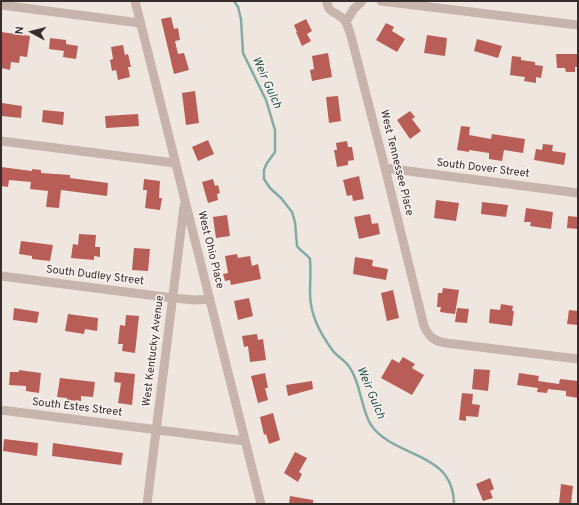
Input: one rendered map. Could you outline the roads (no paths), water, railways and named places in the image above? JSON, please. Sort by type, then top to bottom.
[{"type":"street","name":"West Ohio Place","points":[[135,1],[261,504]]},
{"type":"street","points":[[327,1],[328,7],[331,11],[342,17],[346,22],[353,10],[362,1]]},
{"type":"street","points":[[380,1],[578,25]]},
{"type":"street","points":[[1,5],[140,23]]},
{"type":"street","name":"West Tennessee Place","points":[[346,22],[385,168],[424,326],[431,338],[446,343],[578,359]]},
{"type":"street","points":[[1,141],[175,163]]},
{"type":"street","name":"South Dover Street","points":[[385,168],[578,193]]},
{"type":"street","name":"West Kentucky Avenue","points":[[147,504],[185,201]]},
{"type":"street","name":"South Dudley Street","points":[[1,276],[173,298],[196,300],[210,299]]},
{"type":"street","name":"South Estes Street","points":[[1,410],[245,441]]},
{"type":"waterway","name":"Weir Gulch","points":[[234,1],[238,7],[241,19],[243,53],[266,100],[275,130],[275,152],[264,170],[264,179],[270,188],[281,198],[292,212],[295,222],[297,246],[310,259],[310,301],[317,324],[333,351],[346,363],[354,374],[365,412],[371,425],[381,436],[434,464],[444,474],[451,486],[454,504]]}]
